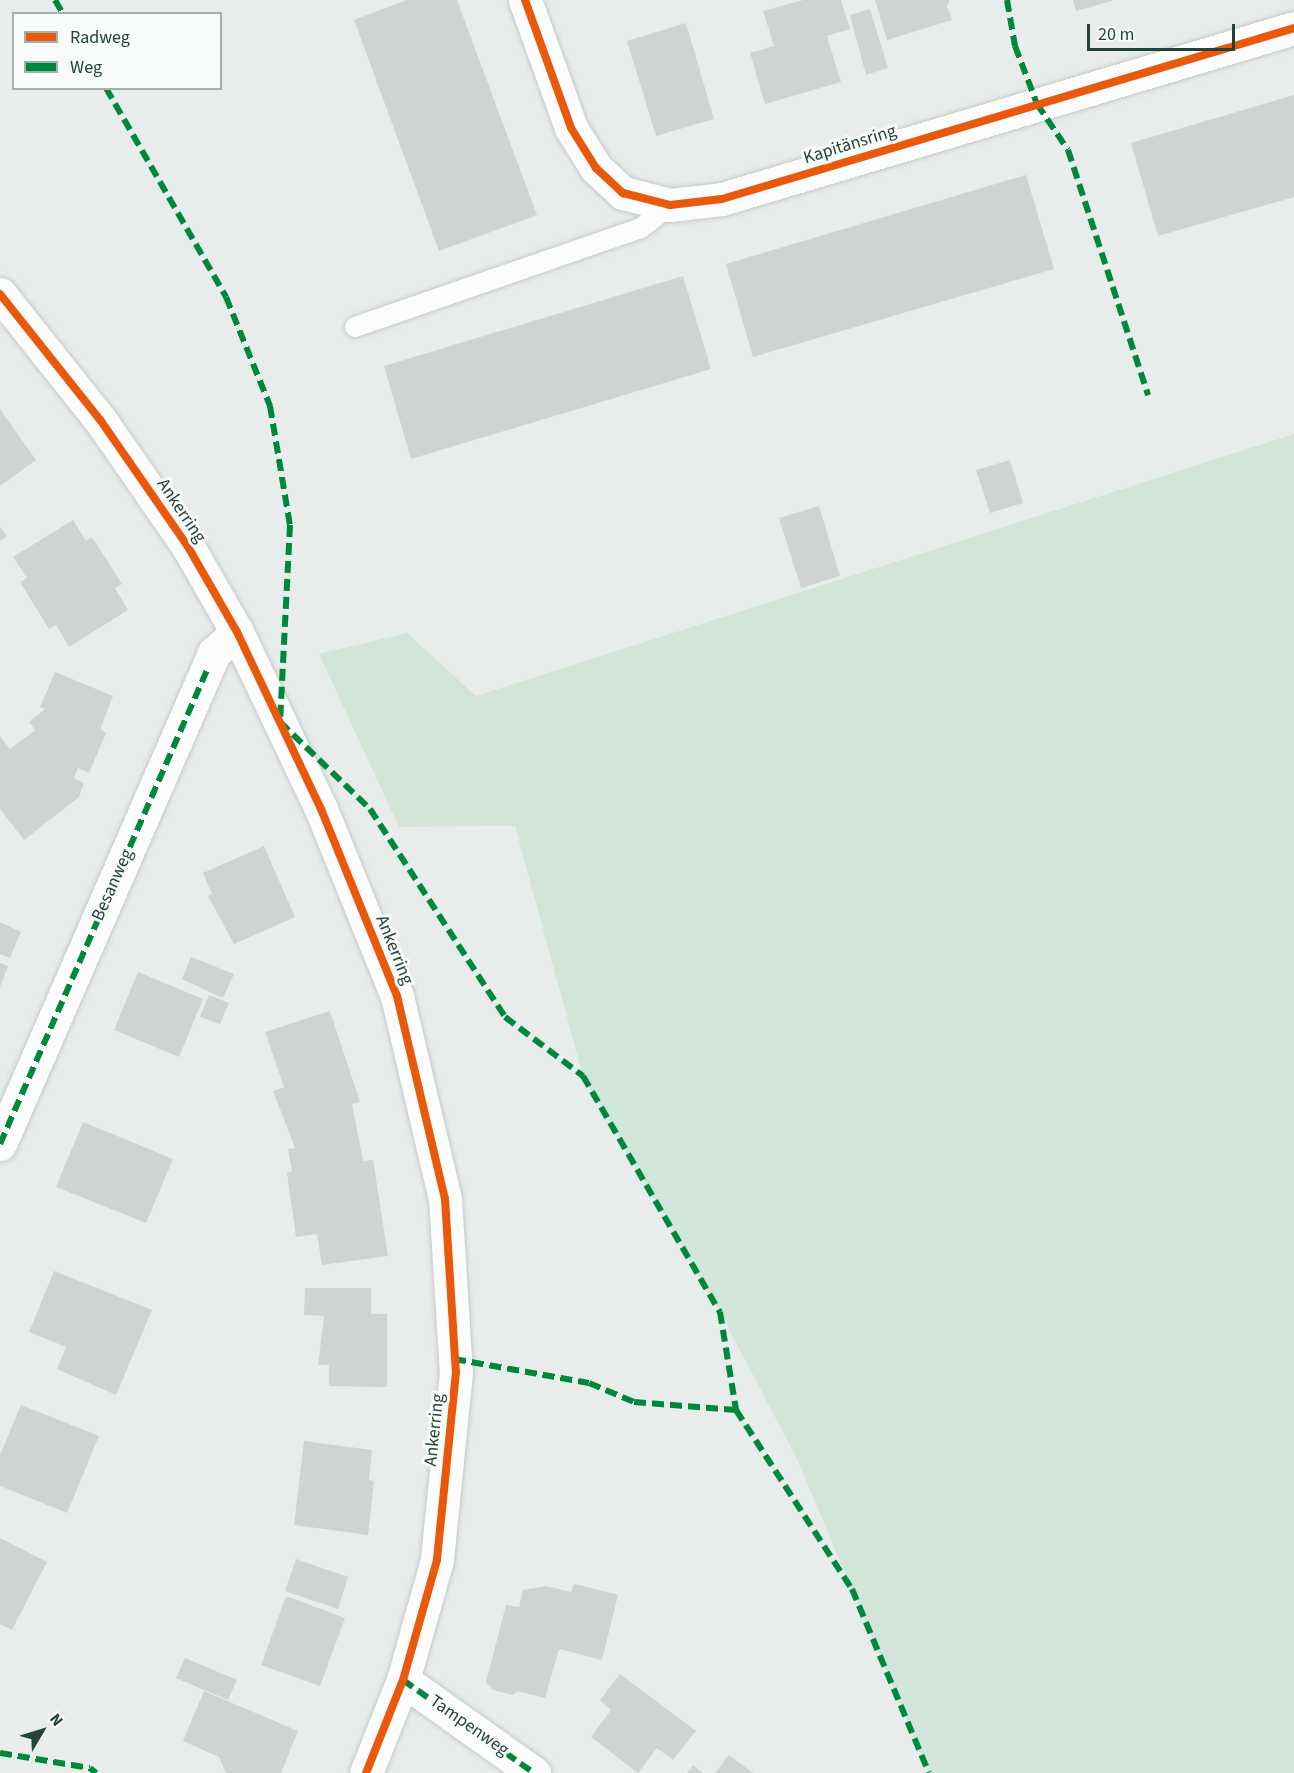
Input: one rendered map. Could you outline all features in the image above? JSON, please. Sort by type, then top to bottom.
[{"type":"street","name":"Kapitänsring","points":[[525,0],[571,128],[596,168],[623,193],[670,205],[722,199],[1294,28]]},
{"type":"street","name":"Ankerring","points":[[0,294],[101,420],[187,545],[237,632],[321,809],[397,996],[445,1199],[456,1372],[437,1560],[403,1680],[366,1773]]},
{"type":"street","name":"Besanweg","points":[[0,1144],[214,653],[237,632]]},
{"type":"street","name":"Tampenweg","points":[[403,1680],[534,1773]]},
{"type":"lane","points":[[355,327],[641,228],[670,205]]},
{"type":"green space","points":[[1294,434],[1294,1773],[929,1773],[798,1461],[720,1312],[583,1076],[515,826],[399,827],[319,654],[407,633],[476,696]]},
{"type":"building","points":[[407,0],[457,0],[537,215],[439,251],[354,20]]},
{"type":"building","points":[[803,0],[841,0],[850,29],[827,36],[841,82],[765,104],[750,53],[774,46],[763,11]]},
{"type":"building","points":[[875,0],[950,0],[947,6],[952,20],[887,40]]},
{"type":"building","points":[[1073,0],[1112,0],[1112,1],[1076,11]]},
{"type":"building","points":[[870,9],[888,68],[866,75],[850,15]]},
{"type":"building","points":[[686,23],[714,119],[656,136],[627,41]]},
{"type":"building","points":[[1294,95],[1294,197],[1158,236],[1131,143]]},
{"type":"building","points":[[1026,175],[1054,269],[753,357],[726,264]]},
{"type":"building","points":[[683,276],[711,369],[411,459],[384,366]]},
{"type":"building","points":[[0,409],[36,460],[0,486]]},
{"type":"building","points":[[1010,460],[1023,503],[990,513],[976,470]]},
{"type":"building","points":[[819,506],[840,576],[801,588],[779,518]]},
{"type":"building","points":[[73,520],[86,541],[92,537],[122,584],[115,588],[128,610],[69,647],[56,625],[49,629],[20,582],[27,578],[13,557]]},
{"type":"building","points":[[0,527],[7,536],[0,541]]},
{"type":"building","points":[[55,672],[113,696],[100,730],[106,733],[89,773],[78,768],[74,778],[84,783],[79,797],[24,840],[0,809],[0,736],[10,749],[35,730],[29,722],[45,709],[40,707]]},
{"type":"building","points":[[264,846],[295,917],[234,944],[208,896],[212,894],[203,873]]},
{"type":"building","points":[[0,922],[21,932],[10,958],[0,954]]},
{"type":"building","points":[[191,957],[234,974],[223,998],[182,979]]},
{"type":"building","points":[[0,963],[8,966],[0,987]]},
{"type":"building","points":[[138,972],[203,999],[179,1057],[114,1030]]},
{"type":"building","points":[[209,995],[229,1003],[220,1024],[200,1017]]},
{"type":"building","points":[[330,1011],[360,1102],[352,1104],[363,1161],[373,1160],[388,1256],[322,1265],[317,1234],[296,1237],[287,1173],[292,1171],[288,1149],[295,1148],[273,1091],[284,1087],[265,1032]]},
{"type":"building","points":[[83,1122],[173,1159],[146,1223],[56,1187]]},
{"type":"building","points":[[54,1271],[152,1310],[116,1395],[57,1369],[66,1347],[29,1332]]},
{"type":"building","points":[[305,1288],[371,1288],[371,1314],[387,1314],[387,1387],[329,1386],[329,1365],[318,1365],[324,1316],[304,1315]]},
{"type":"building","points":[[21,1405],[99,1436],[67,1513],[0,1486],[0,1455]]},
{"type":"building","points":[[304,1441],[372,1450],[369,1480],[374,1481],[368,1535],[294,1525]]},
{"type":"building","points":[[0,1538],[47,1562],[12,1630],[0,1624]]},
{"type":"building","points":[[296,1559],[348,1577],[338,1609],[285,1591]]},
{"type":"building","points":[[574,1584],[618,1595],[602,1660],[559,1649],[545,1698],[518,1691],[513,1695],[493,1690],[486,1682],[506,1605],[519,1607],[523,1590],[546,1586],[571,1592]]},
{"type":"building","points":[[286,1596],[345,1618],[320,1686],[261,1665]]},
{"type":"building","points":[[185,1658],[237,1680],[228,1700],[176,1678]]},
{"type":"building","points":[[620,1674],[696,1731],[673,1760],[657,1748],[638,1773],[591,1737],[611,1710],[600,1700]]},
{"type":"building","points":[[204,1691],[298,1731],[281,1773],[226,1773],[219,1757],[183,1741]]},
{"type":"building","points":[[729,1755],[753,1773],[715,1773]]},
{"type":"building","points":[[693,1765],[703,1773],[687,1773]]},
{"type":"marked path","points":[[55,0],[62,12]]},
{"type":"marked path","points":[[1007,0],[1015,46],[1037,104],[1068,150],[1148,395]]},
{"type":"marked path","points":[[107,90],[226,297],[270,406],[290,525],[280,722],[370,809],[505,1017],[583,1076],[720,1312],[736,1410],[852,1589],[929,1773]]},
{"type":"marked path","points":[[0,1144],[208,668]]},
{"type":"marked path","points":[[454,1359],[589,1383],[634,1402],[736,1410]]},
{"type":"marked path","points":[[403,1680],[534,1773]]},
{"type":"marked path","points":[[0,1753],[90,1768],[96,1773]]},
{"type":"cycle path","points":[[525,0],[571,128],[596,168],[623,193],[670,205],[722,199],[1294,28]]},
{"type":"cycle path","points":[[0,294],[101,421],[187,545],[237,632],[321,809],[397,996],[445,1199],[456,1372],[437,1560],[403,1680],[366,1773]]}]
